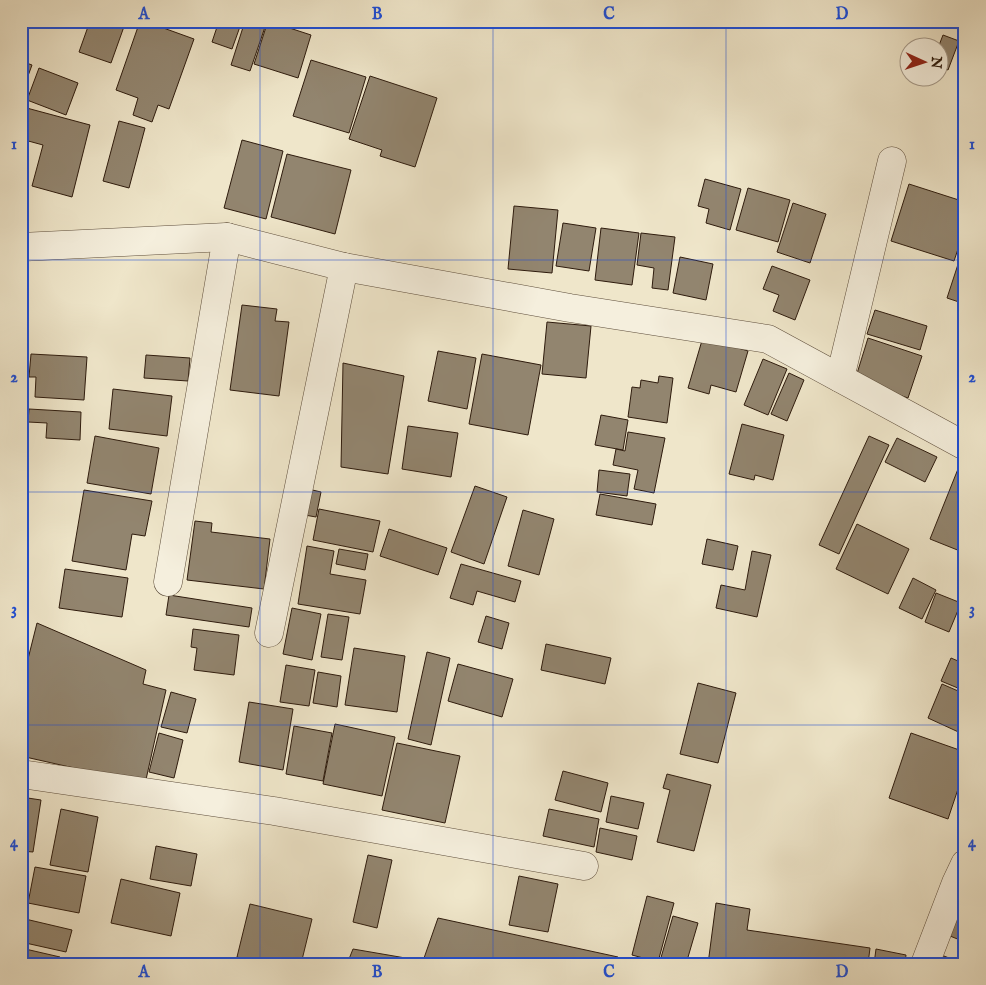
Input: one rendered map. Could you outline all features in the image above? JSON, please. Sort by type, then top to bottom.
[{"type":"street","points":[[840,378],[892,161]]},
{"type":"street","points":[[21,248],[227,237],[344,267],[570,308],[768,339],[965,446]]},
{"type":"street","points":[[168,582],[227,237]]},
{"type":"street","points":[[269,633],[344,267]]},
{"type":"street","points":[[21,774],[274,811],[584,866]]},
{"type":"street","points":[[925,964],[962,877]]},
{"type":"building","points":[[90,21],[126,21],[111,63],[79,52]]},
{"type":"building","points":[[140,21],[194,39],[169,109],[158,105],[152,122],[133,115],[138,98],[116,90]]},
{"type":"building","points":[[219,21],[242,21],[232,49],[212,42]]},
{"type":"building","points":[[245,21],[265,27],[250,71],[231,65]]},
{"type":"building","points":[[268,21],[311,35],[298,78],[254,64]]},
{"type":"building","points":[[943,35],[959,41],[948,70],[948,38],[942,38]]},
{"type":"building","points":[[311,60],[366,77],[349,133],[293,116]]},
{"type":"building","points":[[21,61],[32,65],[21,95]]},
{"type":"building","points":[[39,68],[78,83],[66,115],[27,100]]},
{"type":"building","points":[[370,76],[437,98],[415,167],[380,156],[382,150],[349,139]]},
{"type":"building","points":[[23,107],[90,125],[72,197],[32,186],[43,145],[21,139],[21,113]]},
{"type":"building","points":[[119,121],[145,128],[129,188],[103,181]]},
{"type":"building","points":[[242,140],[283,151],[266,219],[224,208]]},
{"type":"building","points":[[287,154],[351,170],[335,234],[271,217]]},
{"type":"building","points":[[705,179],[741,189],[730,230],[706,223],[709,209],[698,206]]},
{"type":"building","points":[[909,184],[965,202],[965,228],[954,261],[891,241]]},
{"type":"building","points":[[748,188],[790,200],[778,242],[736,230]]},
{"type":"building","points":[[793,203],[826,214],[810,263],[777,252]]},
{"type":"building","points":[[514,206],[558,210],[552,273],[508,269]]},
{"type":"building","points":[[563,223],[596,228],[589,271],[556,266]]},
{"type":"building","points":[[601,228],[639,233],[632,285],[595,280]]},
{"type":"building","points":[[641,233],[675,237],[668,290],[652,288],[654,268],[637,265]]},
{"type":"building","points":[[965,243],[965,304],[947,298]]},
{"type":"building","points":[[680,257],[713,264],[706,300],[673,293]]},
{"type":"building","points":[[772,266],[810,280],[795,320],[773,311],[779,295],[763,289]]},
{"type":"building","points":[[242,305],[277,309],[275,321],[289,322],[279,396],[230,390]]},
{"type":"building","points":[[875,310],[927,326],[920,350],[867,334]]},
{"type":"building","points":[[547,322],[591,326],[586,378],[542,374]]},
{"type":"building","points":[[703,337],[748,351],[736,392],[711,385],[709,394],[688,388]]},
{"type":"building","points":[[868,338],[922,356],[908,398],[855,380]]},
{"type":"building","points":[[438,351],[476,358],[467,409],[428,401]]},
{"type":"building","points":[[31,354],[87,357],[84,400],[35,397],[36,377],[29,377]]},
{"type":"building","points":[[482,354],[541,365],[528,435],[469,424]]},
{"type":"building","points":[[146,355],[190,358],[188,381],[144,378]]},
{"type":"building","points":[[763,359],[787,369],[768,415],[744,405]]},
{"type":"building","points":[[343,363],[404,376],[388,474],[341,467]]},
{"type":"building","points":[[789,373],[804,380],[787,421],[771,414]]},
{"type":"building","points":[[659,376],[673,378],[667,423],[628,417],[632,387],[640,388],[641,380],[658,383]]},
{"type":"building","points":[[113,389],[172,396],[167,436],[109,429]]},
{"type":"building","points":[[29,409],[81,412],[80,440],[46,438],[47,423],[28,422]]},
{"type":"building","points":[[601,415],[628,420],[623,450],[595,445]]},
{"type":"building","points":[[742,424],[784,435],[773,480],[755,475],[754,480],[729,474]]},
{"type":"building","points":[[408,426],[458,433],[451,477],[402,469]]},
{"type":"building","points":[[628,432],[665,438],[654,493],[634,489],[638,470],[613,465],[616,449],[625,451]]},
{"type":"building","points":[[95,436],[159,448],[151,494],[87,483]]},
{"type":"building","points":[[869,436],[889,445],[839,554],[819,545]]},
{"type":"building","points":[[897,438],[937,457],[925,482],[885,462]]},
{"type":"building","points":[[21,452],[25,452],[21,489]]},
{"type":"building","points":[[958,469],[965,472],[965,553],[930,539]]},
{"type":"building","points":[[599,470],[630,474],[627,496],[597,492]]},
{"type":"building","points":[[475,486],[507,497],[484,564],[451,552]]},
{"type":"building","points":[[304,488],[321,492],[316,517],[299,514]]},
{"type":"building","points":[[84,490],[152,501],[145,536],[132,534],[126,570],[72,561]]},
{"type":"building","points":[[600,494],[656,504],[652,525],[596,515]]},
{"type":"building","points":[[319,509],[380,521],[373,552],[313,540]]},
{"type":"building","points":[[523,510],[554,519],[539,575],[508,566]]},
{"type":"building","points":[[195,521],[212,523],[211,532],[270,539],[264,589],[187,580]]},
{"type":"building","points":[[857,524],[909,549],[888,594],[836,569]]},
{"type":"building","points":[[389,529],[447,548],[438,575],[380,556]]},
{"type":"building","points":[[707,539],[738,546],[733,570],[702,564]]},
{"type":"building","points":[[307,546],[334,551],[330,574],[366,580],[360,614],[298,604]]},
{"type":"building","points":[[339,549],[368,554],[365,570],[336,564]]},
{"type":"building","points":[[752,551],[771,555],[757,617],[716,608],[721,585],[745,590]]},
{"type":"building","points":[[461,564],[521,581],[515,602],[477,591],[473,605],[450,598]]},
{"type":"building","points":[[65,569],[128,578],[122,617],[59,608]]},
{"type":"building","points":[[913,578],[936,590],[922,619],[899,608]]},
{"type":"building","points":[[936,593],[961,603],[949,632],[925,622]]},
{"type":"building","points":[[169,595],[252,608],[249,627],[166,615]]},
{"type":"building","points":[[292,608],[321,614],[312,660],[283,654]]},
{"type":"building","points":[[328,614],[349,617],[342,660],[321,657]]},
{"type":"building","points":[[965,615],[965,632],[959,630]]},
{"type":"building","points":[[486,616],[509,623],[502,649],[478,642]]},
{"type":"building","points":[[37,623],[146,670],[143,684],[166,690],[145,784],[21,756],[21,687]]},
{"type":"building","points":[[193,629],[239,635],[234,675],[194,670],[197,648],[191,647]]},
{"type":"building","points":[[546,644],[611,658],[605,684],[541,670]]},
{"type":"building","points":[[354,648],[405,656],[397,712],[345,705]]},
{"type":"building","points":[[427,652],[450,658],[431,745],[408,739]]},
{"type":"building","points":[[951,658],[965,664],[965,691],[941,681]]},
{"type":"building","points":[[458,664],[513,679],[502,717],[448,701]]},
{"type":"building","points":[[286,665],[315,670],[309,706],[280,702]]},
{"type":"building","points":[[318,672],[341,676],[337,707],[313,703]]},
{"type":"building","points":[[698,683],[736,693],[718,763],[680,754]]},
{"type":"building","points":[[942,684],[965,694],[965,735],[928,718]]},
{"type":"building","points":[[171,692],[196,699],[187,733],[161,727]]},
{"type":"building","points":[[249,702],[293,709],[283,770],[239,762]]},
{"type":"building","points":[[335,724],[395,737],[382,796],[323,784]]},
{"type":"building","points":[[294,726],[332,733],[323,781],[286,774]]},
{"type":"building","points":[[159,733],[183,740],[174,778],[149,772]]},
{"type":"building","points":[[911,733],[965,752],[965,768],[948,819],[889,798]]},
{"type":"building","points":[[397,743],[460,756],[445,823],[382,810]]},
{"type":"building","points":[[563,771],[608,783],[601,812],[555,800]]},
{"type":"building","points":[[667,774],[711,785],[694,851],[657,842],[670,790],[663,788]]},
{"type":"building","points":[[611,796],[644,803],[638,829],[606,822]]},
{"type":"building","points":[[21,797],[41,800],[33,852],[21,851]]},
{"type":"building","points":[[61,809],[98,817],[88,872],[50,865]]},
{"type":"building","points":[[549,809],[599,819],[594,847],[543,836]]},
{"type":"building","points":[[600,828],[637,836],[632,860],[596,852]]},
{"type":"building","points":[[156,846],[197,854],[191,886],[150,879]]},
{"type":"building","points":[[368,855],[392,860],[377,928],[353,922]]},
{"type":"building","points":[[21,859],[28,860],[21,899]]},
{"type":"building","points":[[35,867],[86,876],[79,913],[28,903]]},
{"type":"building","points":[[519,876],[558,884],[548,932],[509,925]]},
{"type":"building","points":[[121,879],[180,893],[171,936],[111,923]]},
{"type":"building","points":[[965,895],[965,942],[945,934]]},
{"type":"building","points":[[647,896],[674,903],[658,962],[632,955]]},
{"type":"building","points":[[716,903],[750,909],[747,930],[870,948],[868,964],[708,964]]},
{"type":"building","points":[[250,904],[312,919],[301,964],[263,964],[237,957]]},
{"type":"building","points":[[673,916],[698,923],[686,964],[669,964],[660,961]]},
{"type":"building","points":[[21,918],[72,930],[66,952],[21,942]]},
{"type":"building","points":[[438,918],[618,957],[615,964],[347,964],[353,949],[423,961]]},
{"type":"building","points":[[21,948],[60,957],[59,964],[21,964]]},
{"type":"building","points":[[876,949],[906,955],[905,964],[874,964]]},
{"type":"building","points":[[944,956],[964,964],[941,964]]}]
